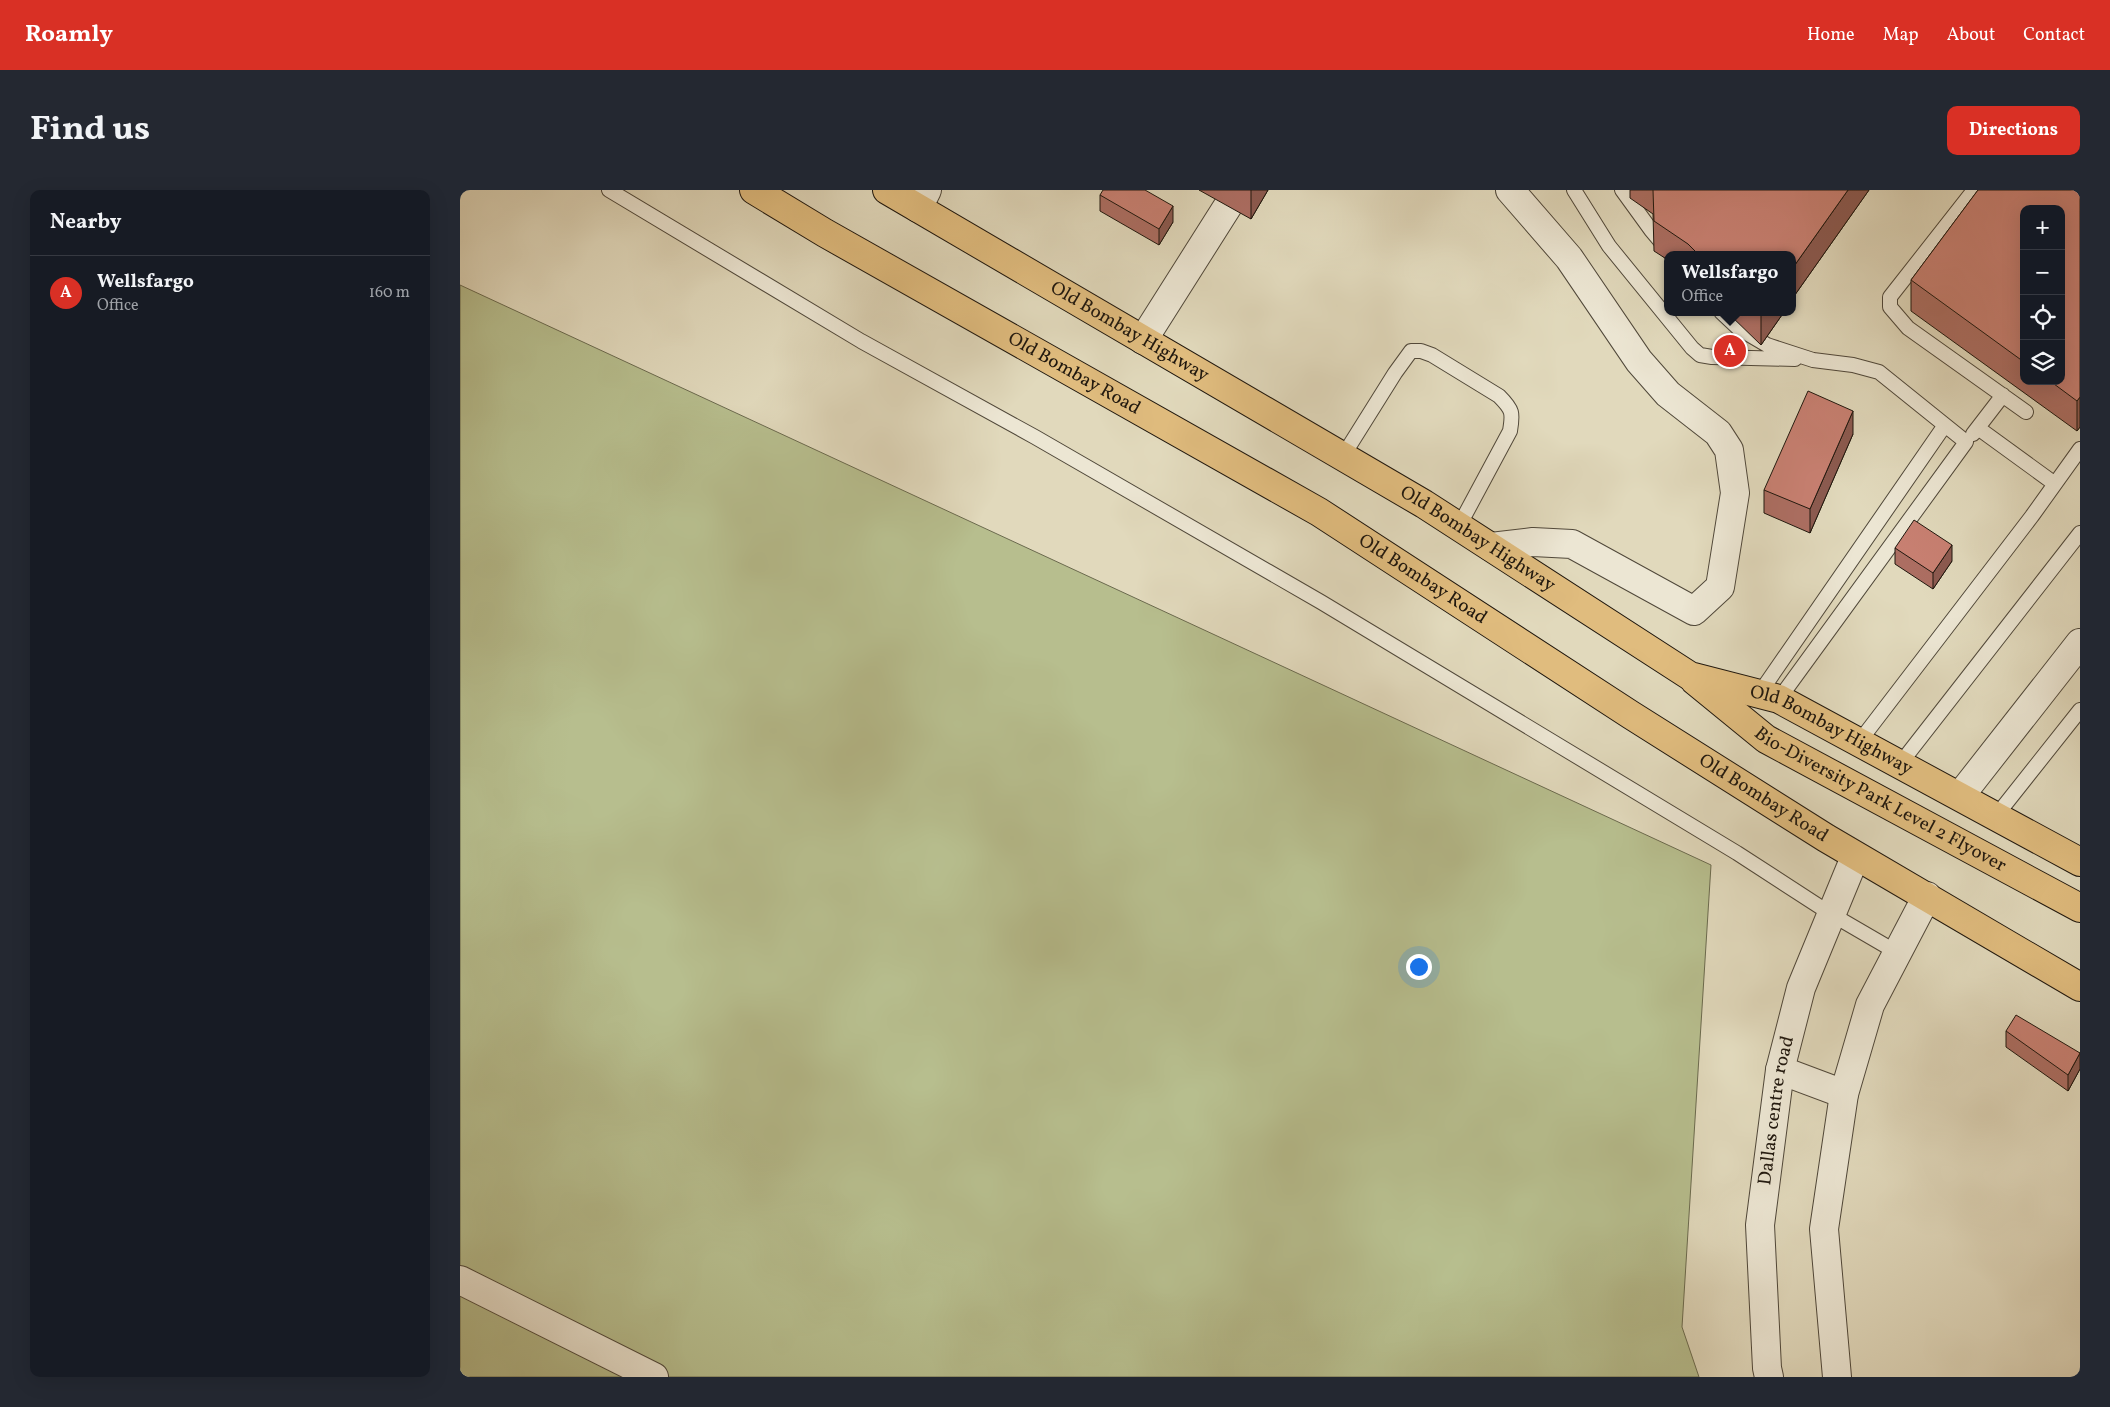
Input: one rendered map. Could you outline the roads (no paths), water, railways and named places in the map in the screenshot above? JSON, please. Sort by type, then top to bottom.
[{"type":"main road","name":"Old Bombay Road","points":[[754,190],[826,233],[1319,512],[1631,716],[1855,856],[1928,896],[2080,987]]},
{"type":"main road","name":"Old Bombay Highway","points":[[887,190],[923,199],[1144,340],[1459,526],[1690,676],[1769,697],[1859,742],[2080,862]]},
{"type":"main road","name":"Bio-Diversity Park Level 2 Flyover","points":[[1690,676],[1766,740],[2080,908]]},
{"type":"street","points":[[1144,340],[1238,190]]},
{"type":"street","points":[[1491,547],[1533,542],[1572,544],[1694,611],[1720,588],[1735,492],[1729,450],[1718,433],[1668,394],[1639,361],[1569,258],[1510,190]]},
{"type":"street","points":[[1960,796],[2080,643]]},
{"type":"street","name":"Dallas centre road","points":[[1769,1377],[1760,1225],[1780,1070],[1801,988],[1855,856]]},
{"type":"street","points":[[1837,1377],[1824,1229],[1844,1094],[1870,1005],[1928,896]]},
{"type":"street","points":[[1780,1070],[1844,1094]]},
{"type":"street","points":[[460,1280],[654,1377]]},
{"type":"lane","points":[[609,190],[861,341],[1035,437],[1321,602],[1737,853],[1831,914],[1898,953]]},
{"type":"lane","points":[[1574,190],[1609,246],[1664,314]]},
{"type":"lane","points":[[1622,190],[1669,251]]},
{"type":"lane","points":[[1974,190],[1890,297],[1890,307],[1908,328],[2026,412]]},
{"type":"lane","points":[[1666,316],[1700,355],[1720,358],[1813,360],[1853,365],[1879,372],[1966,442]]},
{"type":"lane","points":[[1725,316],[1738,328],[1767,346],[1813,360]]},
{"type":"lane","points":[[1343,456],[1411,351],[1421,351],[1432,355],[1499,396],[1509,405],[1513,415],[1510,432],[1459,526]]},
{"type":"lane","points":[[1769,697],[2003,395]]},
{"type":"lane","points":[[1769,697],[1945,426]]},
{"type":"lane","points":[[1978,428],[2055,484]]},
{"type":"lane","points":[[1859,742],[2080,449]]},
{"type":"lane","points":[[1900,764],[2080,533]]},
{"type":"lane","points":[[1996,816],[2080,710]]},
{"type":"place","name":"Wellsfargo","points":[[1730,351]]}]
